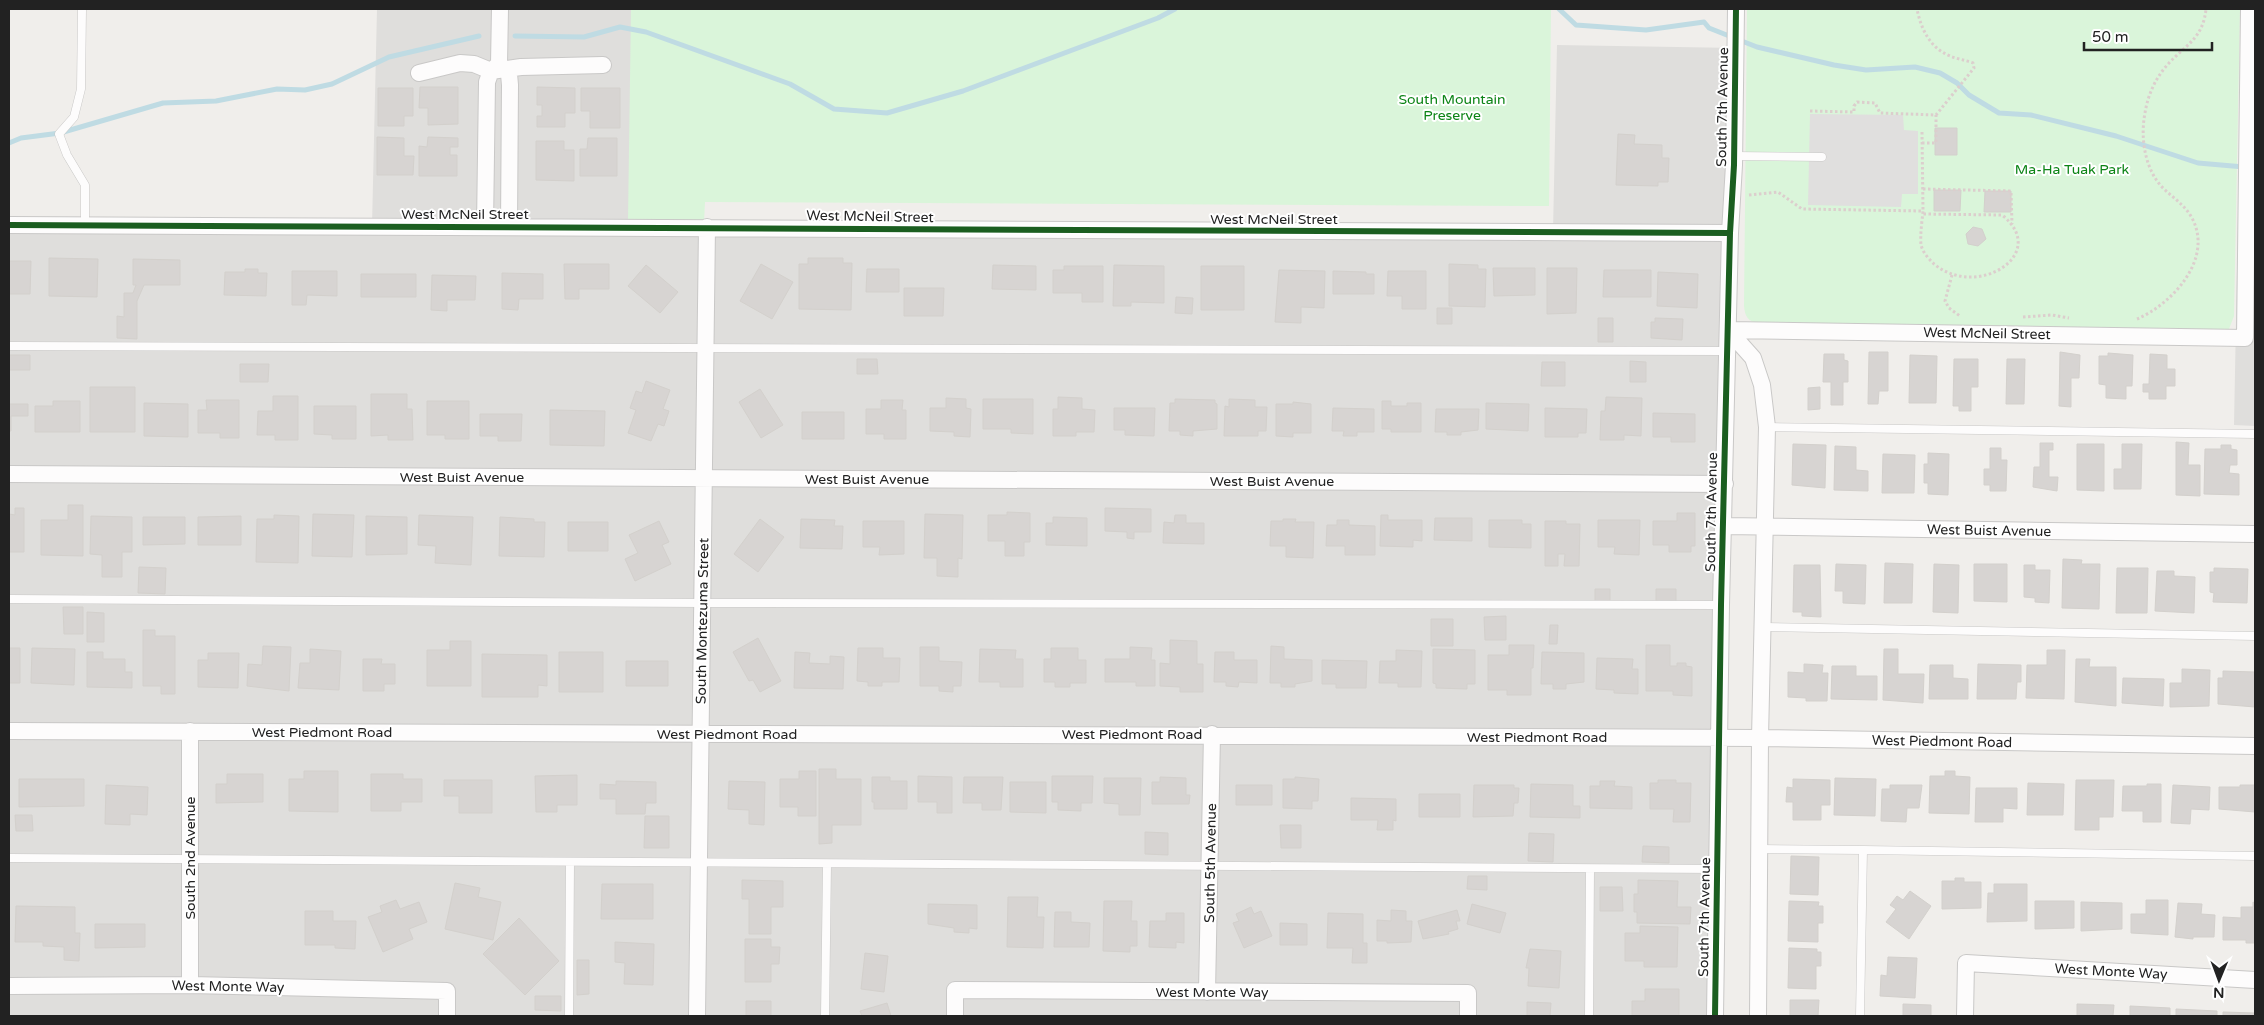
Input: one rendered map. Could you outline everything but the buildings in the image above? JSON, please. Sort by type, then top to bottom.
[{"type":"street","points":[[485,226],[487,82],[498,68],[500,9]]},
{"type":"street","name":"South 7th Avenue","points":[[1715,1016],[1721,605],[1730,233],[1734,156],[1736,9]]},
{"type":"street","points":[[2249,9],[2252,112],[2250,269]]},
{"type":"street","points":[[419,73],[460,63],[498,68],[603,65]]},
{"type":"street","points":[[498,68],[509,74],[510,85],[509,226]]},
{"type":"street","name":"West McNeil Street","points":[[9,224],[708,227],[1243,232],[1730,233]]},
{"type":"street","name":"South Montezuma Street","points":[[697,1016],[708,227]]},
{"type":"street","name":"West McNeil Street","points":[[1728,330],[2245,338],[2250,269]]},
{"type":"street","points":[[1728,330],[1753,358],[1762,385],[1767,427],[1760,738],[1758,1016]]},
{"type":"street","name":"West Buist Avenue","points":[[9,474],[1725,484]]},
{"type":"street","name":"West Buist Avenue","points":[[1724,526],[2255,534]]},
{"type":"street","name":"West Piedmont Road","points":[[9,731],[1212,734],[1760,738],[2255,746]]},
{"type":"street","name":"South 2nd Avenue","points":[[190,731],[190,985]]},
{"type":"street","name":"South 5th Avenue","points":[[1207,992],[1212,734]]},
{"type":"street","name":"West Monte Way","points":[[1965,1016],[1966,963],[2255,980]]},
{"type":"street","name":"West Monte Way","points":[[9,986],[190,985],[447,990],[447,1016]]},
{"type":"street","name":"West Monte Way","points":[[955,1016],[955,990],[1468,993],[1468,1016]]},
{"type":"lane","points":[[82,9],[81,89],[74,117],[59,134],[67,155],[85,185],[85,225]]},
{"type":"lane","points":[[1734,156],[1822,157]]},
{"type":"lane","points":[[9,346],[1727,351]]},
{"type":"lane","points":[[1767,427],[2255,434]]},
{"type":"lane","points":[[9,599],[702,604],[1721,605]]},
{"type":"lane","points":[[1763,627],[2255,636]]},
{"type":"lane","points":[[1760,849],[2255,856]]},
{"type":"lane","points":[[1860,1016],[1863,850]]},
{"type":"lane","points":[[9,858],[700,864],[1717,869]]},
{"type":"lane","points":[[569,1016],[570,862]]},
{"type":"lane","points":[[825,1016],[827,864]]},
{"type":"lane","points":[[1589,1016],[1590,869]]},
{"type":"path","points":[[1918,9],[1922,28],[1928,38],[1948,56],[1973,63],[1974,68],[1936,115],[1936,143],[1922,143]]},
{"type":"path","points":[[2130,321],[2152,312],[2176,293],[2194,262],[2197,247],[2195,224],[2185,209],[2162,187],[2147,162],[2143,125],[2147,103],[2154,83],[2168,64],[2197,38],[2203,26],[2206,9]]},
{"type":"path","points":[[1810,111],[1854,112],[1854,106],[1858,102],[1864,101],[1876,103],[1880,113],[1936,115]]},
{"type":"path","points":[[1922,132],[1923,212],[1921,246],[1925,253],[1938,267],[1952,275],[1976,277],[1988,275],[2011,261],[2017,249],[2018,241],[2012,224],[2011,191],[1923,189]]},
{"type":"path","points":[[1749,195],[1778,192],[1802,209],[2002,215],[2012,224]]},
{"type":"path","points":[[1952,275],[1945,301],[1948,308],[1957,315],[1962,316]]},
{"type":"path","points":[[2016,318],[2040,315],[2073,319]]},
{"type":"shaded area","points":[[377,9],[636,9],[634,226],[1553,231],[1557,45],[1737,48],[1715,1016],[9,1016],[9,225],[372,226]]},
{"type":"shaded area","points":[[2242,9],[2255,9],[2255,426],[2234,425]]},
{"type":"shaded area","points":[[1810,114],[1903,115],[1904,130],[1918,131],[1918,194],[1902,194],[1901,207],[1808,205]]},
{"type":"green space","name":"South Mountain Preserve","points":[[631,9],[1551,9],[1549,206],[705,202],[704,222],[628,219]]},
{"type":"green space","name":"Ma-Ha Tuak Park","points":[[1747,9],[2240,9],[2234,316],[2229,329],[2221,332],[1759,324],[1750,320],[1746,316],[1744,306]]},
{"type":"waterway","points":[[515,36],[584,37],[620,27],[646,32],[790,84],[834,109],[887,113],[963,91],[1158,18],[1175,9]]},
{"type":"waterway","points":[[1559,9],[1576,25],[1646,30],[1704,22],[1709,28],[1757,47],[1834,65],[1866,70],[1915,67],[1940,73],[1957,83],[1969,95],[1999,113],[2031,115],[2116,136],[2198,163],[2244,167]]},
{"type":"waterway","points":[[9,143],[21,138],[60,133],[163,103],[216,101],[277,89],[305,90],[332,84],[389,57],[479,36]]},
{"type":"cycle path","points":[[1715,1016],[1721,605],[1730,233],[1734,165],[1736,9]]},
{"type":"cycle path","points":[[9,225],[1730,233]]}]
